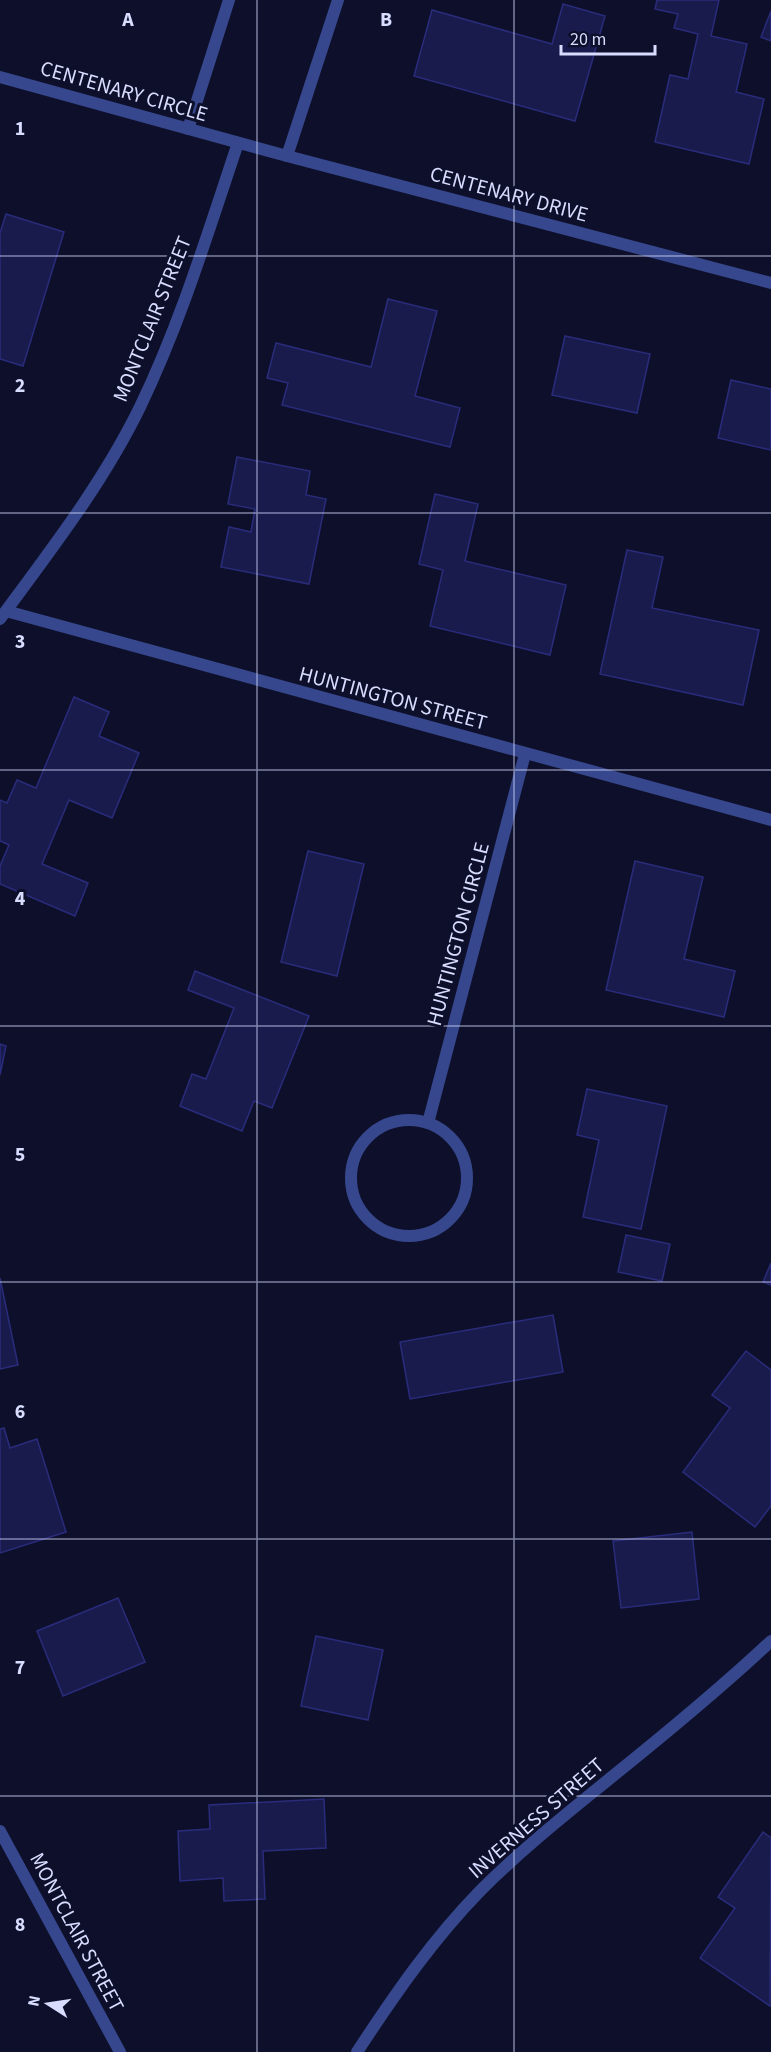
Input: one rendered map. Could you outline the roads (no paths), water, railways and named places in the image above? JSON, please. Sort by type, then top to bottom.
[{"type":"street","points":[[188,129],[229,0]]},
{"type":"street","points":[[286,156],[338,0]]},
{"type":"street","name":"CENTENARY CIRCLE","points":[[0,77],[238,143]]},
{"type":"street","name":"CENTENARY DRIVE","points":[[238,143],[771,283]]},
{"type":"street","name":"MONTCLAIR STREET","points":[[3,615],[89,495],[139,409],[176,322],[238,143]]},
{"type":"street","name":"HUNTINGTON STREET","points":[[3,615],[771,820]]},
{"type":"street","name":"HUNTINGTON CIRCLE","points":[[428,1123],[525,754]]},
{"type":"street","points":[[401,1120],[428,1123],[451,1137],[459,1148],[466,1163],[468,1180],[465,1197],[457,1212],[431,1233],[397,1236],[381,1230],[368,1220],[358,1206],[352,1190],[353,1163],[358,1150],[376,1130],[401,1120]]},
{"type":"street","name":"INVERNESS STREET","points":[[357,2052],[430,1947],[482,1890],[538,1837],[674,1726],[771,1641]]},
{"type":"street","name":"MONTCLAIR STREET","points":[[0,1831],[120,2052]]}]
